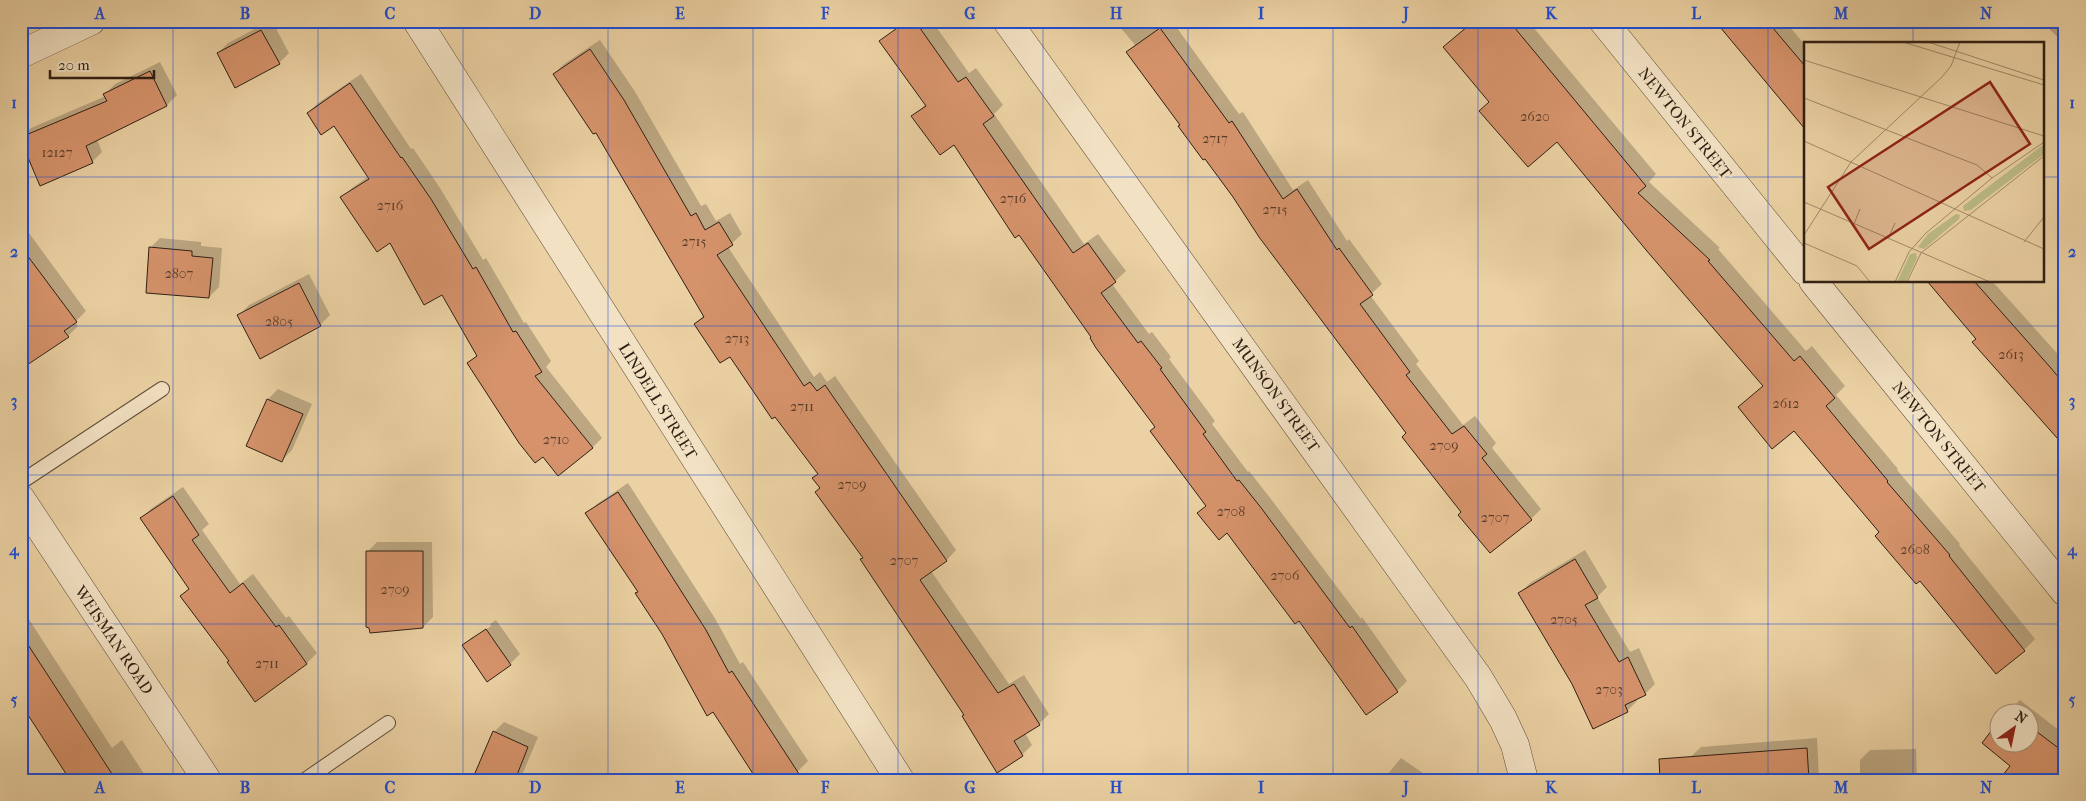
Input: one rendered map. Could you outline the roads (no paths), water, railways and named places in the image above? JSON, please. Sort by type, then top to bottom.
[{"type":"street","points":[[21,54],[91,21]]},
{"type":"street","name":"LINDELL STREET","points":[[417,21],[900,780]]},
{"type":"street","name":"MUNSON STREET","points":[[1006,21],[1478,677],[1503,718],[1511,736],[1524,780]]},
{"type":"street","name":"NEWTON STREET","points":[[1603,21],[1804,270]]},
{"type":"street","name":"NEWTON STREET","points":[[1814,282],[2065,592]]},
{"type":"street","name":"WEISMAN ROAD","points":[[21,499],[207,780]]},
{"type":"lane","points":[[21,482],[162,389]]},
{"type":"lane","points":[[305,780],[388,723]]}]
